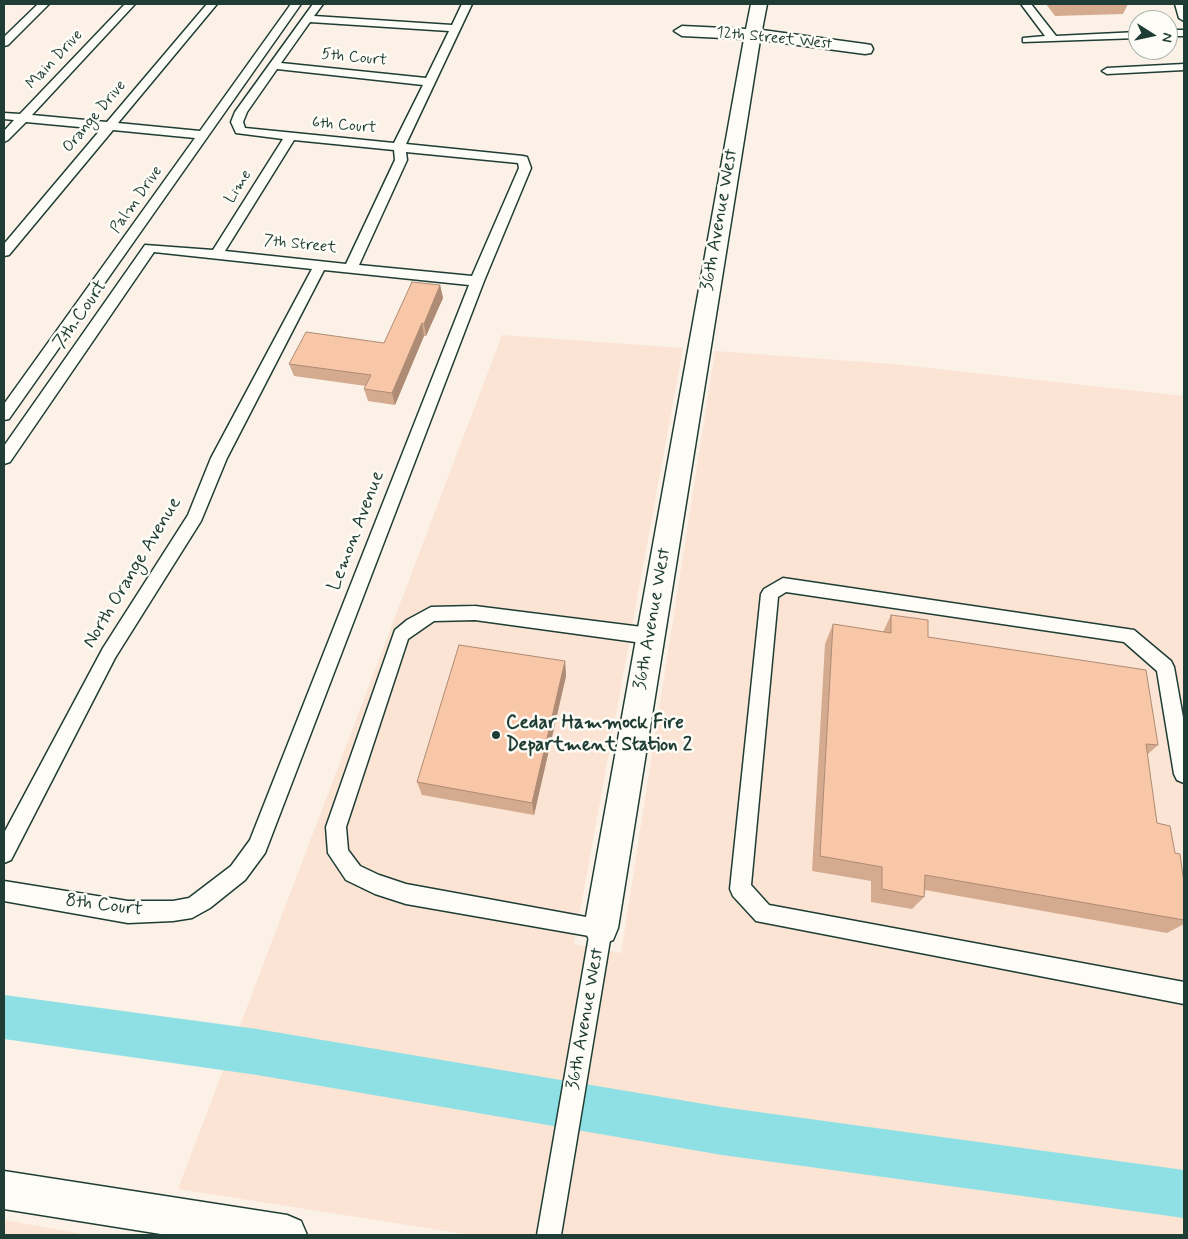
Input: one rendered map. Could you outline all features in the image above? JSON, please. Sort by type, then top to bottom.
[{"type":"street","name":"36th Avenue West","points":[[601,928],[752,34],[759,4]]},
{"type":"street","name":"12th Street West","points":[[682,31],[752,34],[865,49]]},
{"type":"street","points":[[4,1190],[286,1235]]},
{"type":"lane","points":[[4,43],[44,4]]},
{"type":"lane","name":"Main Drive","points":[[4,138],[130,4]]},
{"type":"lane","name":"Orange Drive","points":[[4,252],[212,4]]},
{"type":"lane","name":"Palm Drive","points":[[4,415],[296,4]]},
{"type":"lane","points":[[276,66],[318,4]]},
{"type":"lane","points":[[351,268],[402,160],[400,143],[467,4]]},
{"type":"lane","points":[[1026,4],[1052,38]]},
{"type":"lane","points":[[1180,4],[1184,18]]},
{"type":"lane","points":[[308,19],[455,28]]},
{"type":"lane","points":[[1027,40],[1128,35]]},
{"type":"lane","name":"5th Court","points":[[276,66],[429,82]]},
{"type":"lane","name":"6th Court","points":[[276,66],[241,112],[237,128],[246,133],[523,160]]},
{"type":"lane","points":[[1107,71],[1184,67]]},
{"type":"lane","points":[[4,116],[203,135]]},
{"type":"lane","name":"Lime","points":[[217,254],[290,137]]},
{"type":"lane","name":"Lemon Avenue","points":[[203,901],[238,873],[258,846],[477,281],[525,168],[523,160]]},
{"type":"lane","name":"7th Court","points":[[4,458],[150,248],[217,254]]},
{"type":"lane","name":"7th Street","points":[[217,254],[477,281]]},
{"type":"lane","name":"North Orange Avenue","points":[[4,853],[108,653],[195,517],[219,458],[320,265]]},
{"type":"lane","points":[[1184,774],[1165,667],[1128,635],[783,585],[770,594],[740,889],[763,914],[1184,993]]},
{"type":"lane","points":[[601,928],[406,894],[375,884],[353,873],[338,853],[336,827],[401,635],[413,624],[431,614],[475,613],[650,636]]},
{"type":"lane","name":"8th Court","points":[[4,892],[128,912],[173,911],[192,908],[203,901]]},
{"type":"lane","name":"36th Avenue West","points":[[549,1235],[601,928]]},
{"type":"shaded area","points":[[502,335],[683,348],[574,944],[621,953],[715,351],[893,364],[1184,396],[1184,1235],[471,1235],[178,1189]]},
{"type":"shaded area","points":[[4,1220],[89,1235],[4,1235]]},
{"type":"building","points":[[412,282],[440,285],[392,393],[364,389],[371,375],[289,364],[306,332],[384,343]]},
{"type":"building","points":[[891,615],[928,620],[928,637],[1146,670],[1158,745],[1146,744],[1157,823],[1170,826],[1175,853],[1180,854],[1184,883],[1184,920],[925,875],[924,897],[882,889],[882,867],[820,856],[833,624],[891,633]]},
{"type":"building","name":"Cedar Hammock Fire Department Station 2","points":[[459,645],[565,661],[532,803],[417,782]]},
{"type":"waterway","points":[[4,1017],[257,1052],[722,1131],[1184,1194]]},
{"type":"place","name":"Cedar Hammock Fire Department Station 2","points":[[496,735]]}]
